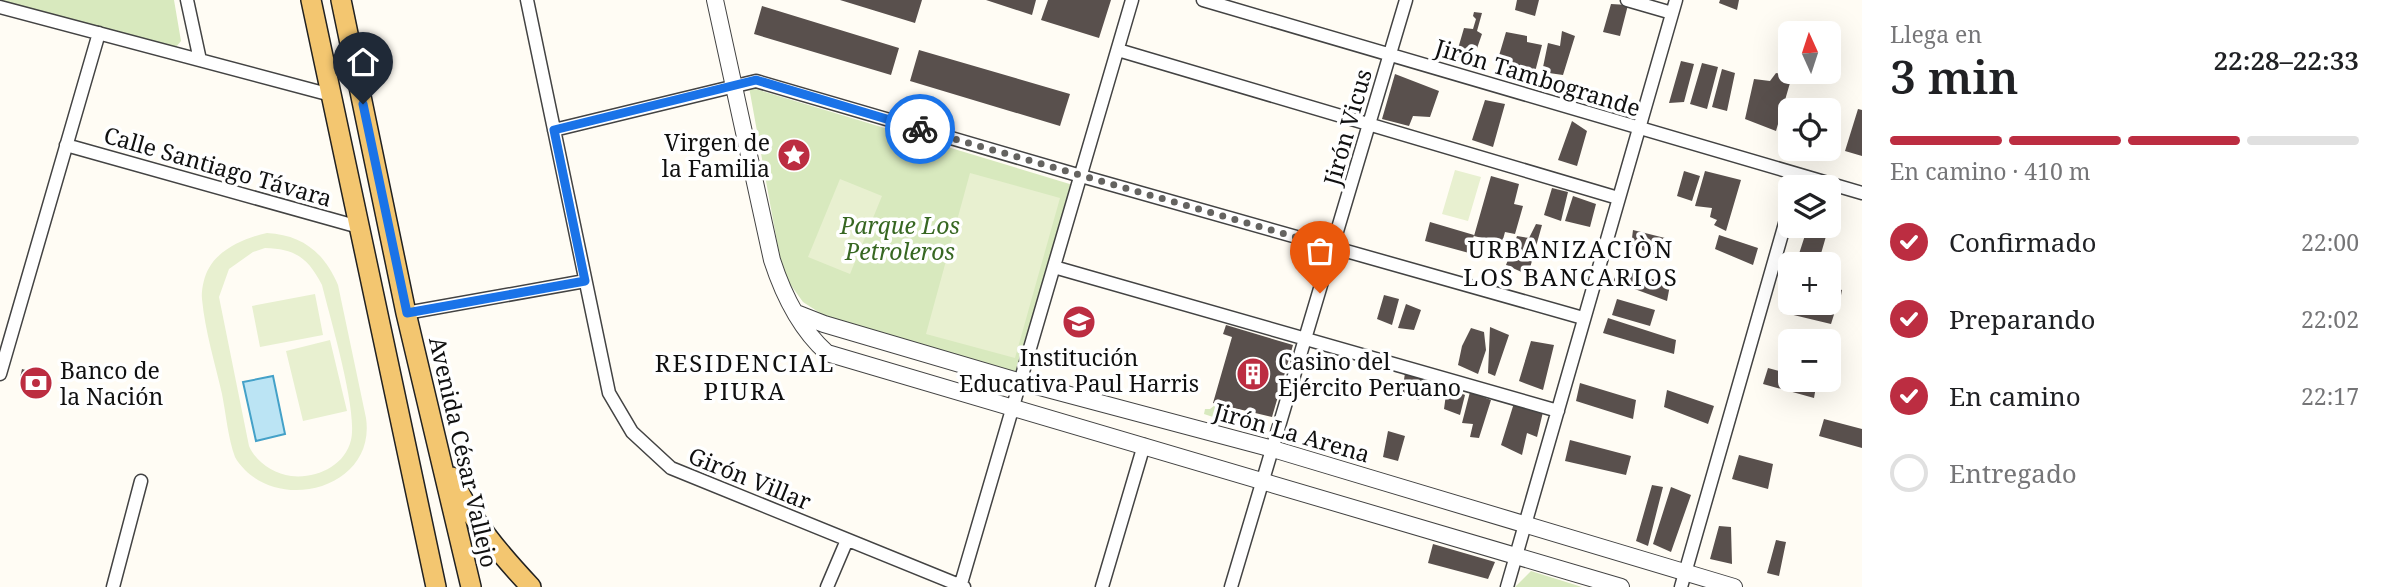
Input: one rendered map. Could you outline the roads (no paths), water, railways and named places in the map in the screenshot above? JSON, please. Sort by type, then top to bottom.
[{"type":"main road","points":[[310,0],[436,587]]},
{"type":"main road","name":"Avenida César Vallejo","points":[[341,0],[407,313],[471,587]]},
{"type":"main road","points":[[437,442],[455,484],[478,523],[505,559],[531,587]]},
{"type":"street","points":[[187,0],[200,60]]},
{"type":"street","name":"Girón Villar","points":[[527,0],[609,393],[632,432],[671,468],[962,586]]},
{"type":"street","points":[[715,0],[772,260],[781,288],[812,339],[827,353],[1620,587]]},
{"type":"street","points":[[962,586],[1132,0]]},
{"type":"street","name":"Jirón Tambogrande","points":[[1203,0],[1639,128],[1779,175]]},
{"type":"street","name":"Jirón Vicus","points":[[1231,587],[1406,0]]},
{"type":"street","points":[[1627,0],[1672,13]]},
{"type":"street","points":[[1507,587],[1675,0]]},
{"type":"street","points":[[0,7],[331,95]]},
{"type":"street","points":[[0,374],[99,33]]},
{"type":"street","points":[[1118,50],[1618,198]]},
{"type":"street","points":[[554,130],[756,80],[1081,176],[1583,318]]},
{"type":"street","name":"Calle Santiago Távara","points":[[66,145],[359,228]]},
{"type":"street","name":"Jirón Tambogrande","points":[[1841,189],[1862,193]]},
{"type":"street","points":[[1683,580],[1781,238]]},
{"type":"street","points":[[1054,267],[1558,411]]},
{"type":"street","points":[[407,313],[585,281]]},
{"type":"street","name":"Jirón La Arena","points":[[796,313],[1021,382],[1273,449],[1525,524],[1683,580],[1734,587]]},
{"type":"street","points":[[1102,587],[1144,445]]},
{"type":"street","points":[[113,587],[141,481]]},
{"type":"street","points":[[827,587],[847,540]]},
{"type":"water","points":[[273,376],[285,434],[256,441],[243,382]]},
{"type":"place","name":"Virgen de la Familia","points":[[794,155]]},
{"type":"place","name":"Institución Educativa Paul Harris","points":[[1079,322]]},
{"type":"place","name":"Casino del Ejército Peruano","points":[[1253,374]]},
{"type":"place","name":"Banco de la Nación","points":[[36,383]]},
{"type":"district","name":"URBANIZACIÒN LOS BANCARIOS","points":[[1571,262]]},
{"type":"district","name":"RESIDENCIAL PIURA","points":[[745,376]]},
{"type":"park label","name":"Parque Los Petroleros","points":[[900,238]]}]
